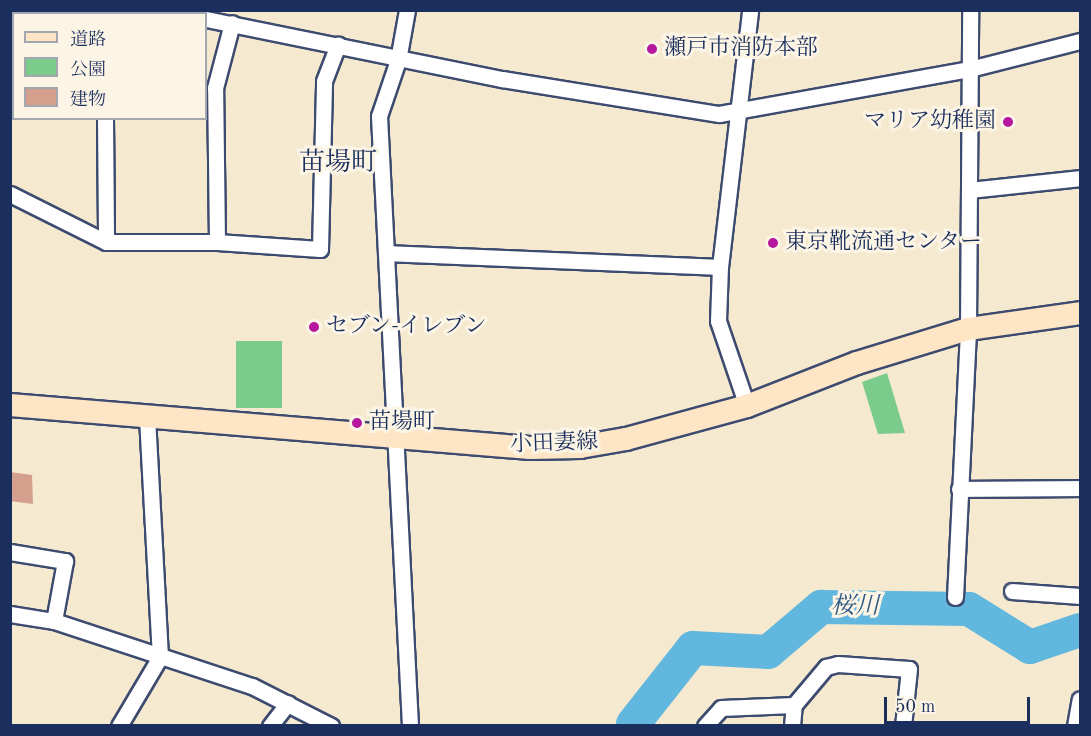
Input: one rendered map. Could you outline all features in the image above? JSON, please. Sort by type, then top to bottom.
[{"type":"street","points":[[407,10],[398,60],[379,116],[410,726]]},
{"type":"street","points":[[747,406],[718,321],[720,267],[750,10]]},
{"type":"street","points":[[955,597],[968,329],[965,290],[970,189],[970,10]]},
{"type":"street","points":[[207,19],[338,45],[398,60],[719,114],[970,69],[1080,41]]},
{"type":"street","points":[[217,242],[214,88],[232,23]]},
{"type":"street","points":[[10,194],[106,242],[217,242],[320,249],[324,81],[338,45]]},
{"type":"street","points":[[105,120],[106,242]]},
{"type":"street","points":[[970,189],[1080,178]]},
{"type":"street","points":[[386,254],[720,267]]},
{"type":"street","name":"小田妻線","points":[[10,405],[147,414],[394,438],[530,448],[580,447],[626,440],[747,406],[856,363],[968,329],[1080,313]]},
{"type":"street","points":[[119,726],[160,657],[147,414]]},
{"type":"street","points":[[959,489],[1080,488]]},
{"type":"street","points":[[10,552],[65,561],[54,621]]},
{"type":"street","points":[[1012,591],[1080,597]]},
{"type":"street","points":[[10,614],[54,621],[252,686],[331,726]]},
{"type":"street","points":[[792,726],[794,705],[826,667],[838,664],[909,669],[903,726]]},
{"type":"street","points":[[1075,726],[1080,699]]},
{"type":"street","points":[[270,726],[288,704]]},
{"type":"street","points":[[705,726],[721,708],[794,705]]},
{"type":"green space","points":[[236,341],[282,341],[282,408],[236,408]]},
{"type":"green space","points":[[887,373],[905,433],[878,434],[862,382]]},
{"type":"building","points":[[10,472],[32,475],[33,504],[10,501]]},
{"type":"waterway","name":"桜川","points":[[633,724],[693,648],[768,652],[821,607],[969,609],[1030,647],[1080,630]]},
{"type":"place","name":"瀬戸市消防本部","points":[[652,49]]},
{"type":"place","name":"マリア幼稚園","points":[[1008,122]]},
{"type":"place","name":"東京靴流通センター","points":[[773,243]]},
{"type":"place","name":"セブン-イレブン","points":[[314,327]]},
{"type":"place","name":"苗場町","points":[[357,423]]},
{"type":"district","name":"苗場町","points":[[338,164]]}]
